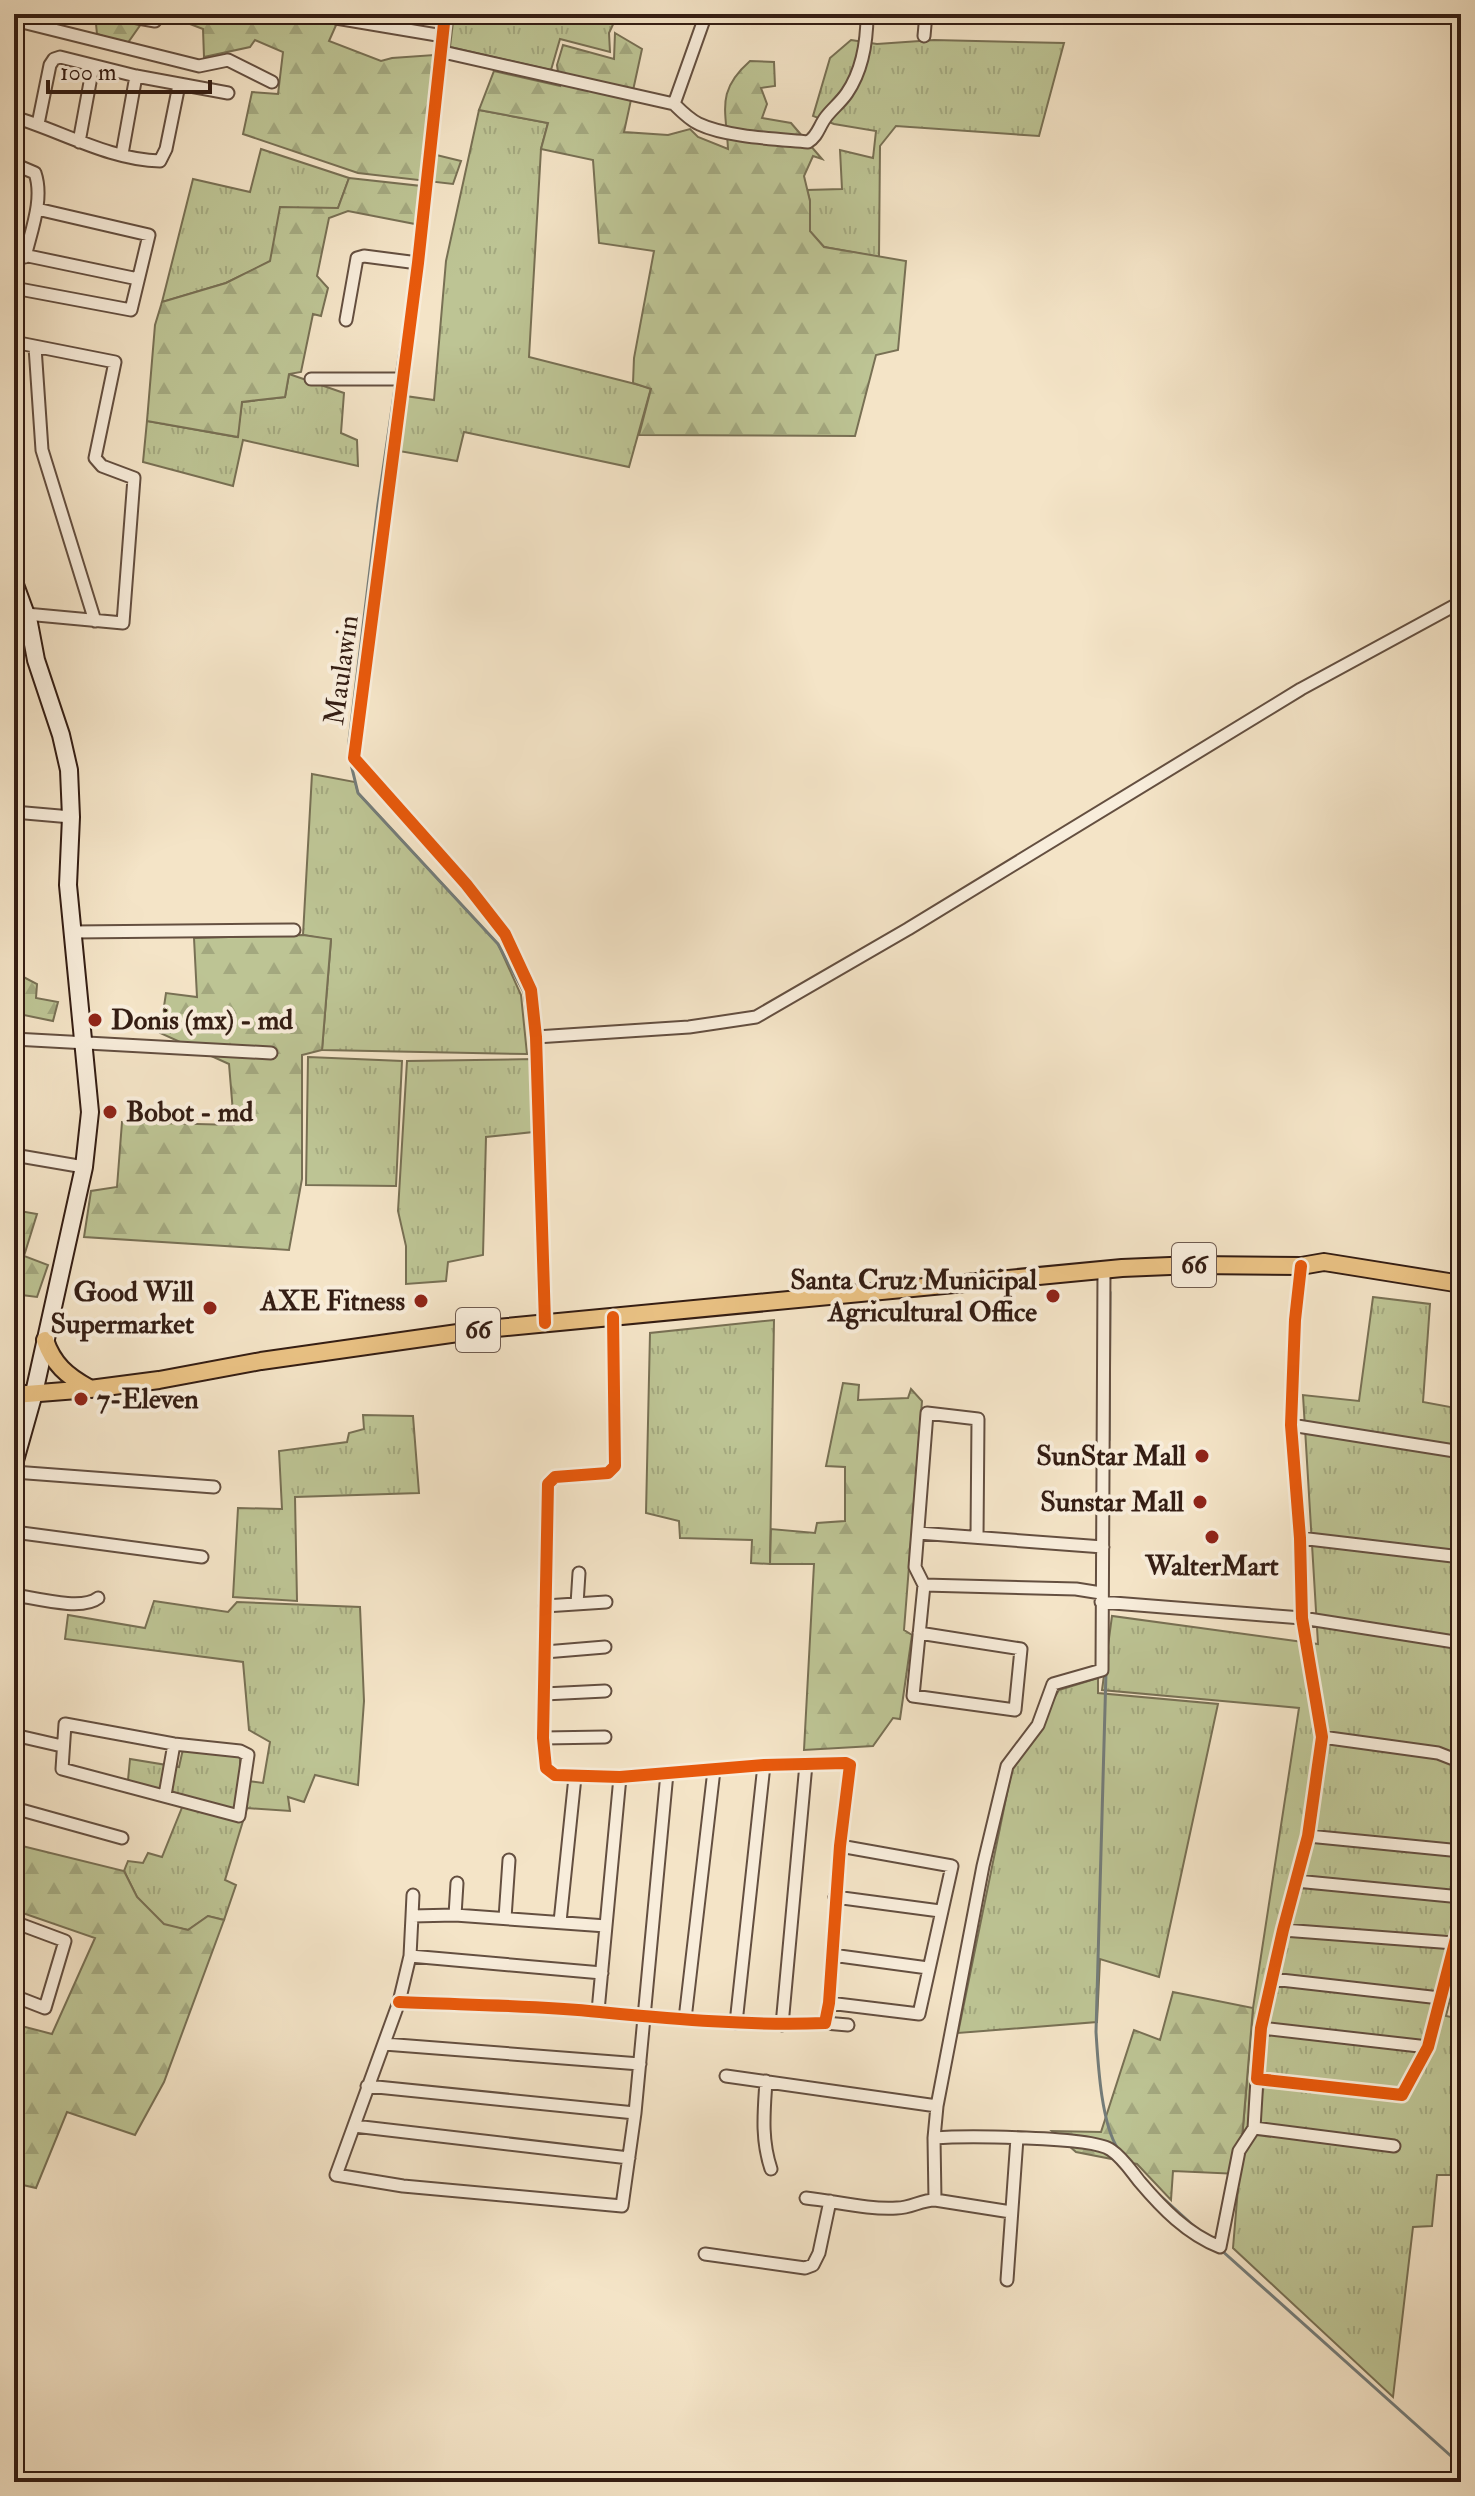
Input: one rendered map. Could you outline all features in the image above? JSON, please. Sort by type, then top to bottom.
[{"type":"main road","points":[[14,582],[66,751],[71,817],[68,885],[90,1112],[84,1167],[34,1393],[15,1460]]},
{"type":"main road","name":"66","points":[[14,1395],[90,1389],[431,1337],[545,1323],[1104,1271],[1194,1265],[1301,1266],[1324,1262],[1461,1284]]},
{"type":"main road","points":[[45,1340],[49,1353],[62,1370],[90,1389]]},
{"type":"street","points":[[116,14],[155,21]]},
{"type":"street","name":"Maulawin","points":[[445,14],[418,263],[354,758],[466,884],[505,934],[531,990],[536,1037],[545,1323]]},
{"type":"street","points":[[674,104],[706,14]]},
{"type":"street","points":[[443,52],[674,104],[698,124],[711,128],[808,142],[815,138],[824,118],[852,83],[862,58],[867,14]]},
{"type":"street","points":[[924,36],[926,14]]},
{"type":"street","points":[[1446,14],[1461,16]]},
{"type":"street","points":[[336,18],[443,36]]},
{"type":"street","points":[[14,20],[199,66],[228,60],[272,82]]},
{"type":"street","points":[[38,124],[50,65],[60,57],[136,76],[228,93]]},
{"type":"street","points":[[79,142],[93,66]]},
{"type":"street","points":[[122,154],[136,76]]},
{"type":"street","points":[[14,117],[79,142],[141,160],[160,161],[179,85]]},
{"type":"street","points":[[14,164],[35,173],[37,180],[37,209],[20,255],[138,279]]},
{"type":"street","points":[[14,288],[131,310],[149,235],[37,209]]},
{"type":"street","points":[[346,320],[357,258],[364,256],[418,263]]},
{"type":"street","points":[[14,342],[115,362],[95,458],[102,466],[134,478],[123,623],[26,614]]},
{"type":"street","points":[[35,347],[42,450],[95,621]]},
{"type":"street","points":[[311,379],[402,379]]},
{"type":"street","points":[[536,1037],[689,1027],[756,1017],[908,929],[1301,689],[1461,602]]},
{"type":"street","points":[[14,812],[71,817]]},
{"type":"street","points":[[73,932],[294,930]]},
{"type":"street","points":[[14,1039],[271,1053]]},
{"type":"street","points":[[14,1155],[84,1167]]},
{"type":"street","points":[[934,2138],[966,2135],[1093,2143],[1109,2148],[1157,2201],[1198,2239],[1220,2247],[1239,2151],[1254,2128],[1261,2028],[1308,1836],[1322,1737],[1302,1618],[1300,1538],[1291,1425],[1295,1320],[1301,1266]]},
{"type":"street","points":[[935,2200],[937,2106],[983,1866],[1007,1766],[1038,1725],[1053,1684],[1102,1670],[1104,1271]]},
{"type":"street","points":[[613,1317],[615,1466],[608,1473],[555,1477],[548,1484],[543,1738],[546,1768],[549,1773],[575,1777],[620,1777],[764,1765],[850,1765],[825,2023]]},
{"type":"street","points":[[919,1633],[1021,1649],[1015,1710],[913,1696],[919,1633],[924,1585],[915,1567],[927,1413],[978,1419],[977,1537]]},
{"type":"street","points":[[1291,1425],[1461,1452]]},
{"type":"street","points":[[15,1460],[214,1487]]},
{"type":"street","points":[[14,1532],[202,1557]]},
{"type":"street","points":[[918,1533],[1103,1547]]},
{"type":"street","points":[[1300,1538],[1461,1557]]},
{"type":"street","points":[[577,1604],[579,1573]]},
{"type":"street","points":[[924,1585],[1076,1589],[1101,1598],[1302,1618],[1461,1643]]},
{"type":"street","points":[[14,1595],[73,1604],[92,1603],[98,1598]]},
{"type":"street","points":[[545,1606],[606,1602]]},
{"type":"street","points":[[545,1652],[605,1647]]},
{"type":"street","points":[[544,1694],[605,1691]]},
{"type":"street","points":[[65,1724],[174,1744],[240,1751],[248,1755],[239,1816],[62,1769],[62,1746],[65,1724]]},
{"type":"street","points":[[14,1735],[62,1746]]},
{"type":"street","points":[[543,1738],[605,1737]]},
{"type":"street","points":[[1322,1737],[1438,1753],[1461,1762]]},
{"type":"street","points":[[165,1795],[174,1744]]},
{"type":"street","points":[[782,2025],[806,1764]]},
{"type":"street","points":[[736,2023],[764,1765]]},
{"type":"street","points":[[685,2019],[714,1770]]},
{"type":"street","points":[[413,1895],[410,1956],[399,2002],[336,2175],[403,2186],[622,2206],[635,2113],[667,1773]]},
{"type":"street","points":[[560,1922],[575,1777]]},
{"type":"street","points":[[598,2011],[620,1777]]},
{"type":"street","points":[[14,1808],[122,1838]]},
{"type":"street","points":[[1308,1836],[1461,1851]]},
{"type":"street","points":[[829,2003],[919,2014],[952,1866],[840,1846]]},
{"type":"street","points":[[505,1918],[509,1860]]},
{"type":"street","points":[[1296,1881],[1461,1897]]},
{"type":"street","points":[[455,1915],[457,1883]]},
{"type":"street","points":[[835,1897],[940,1911]]},
{"type":"street","points":[[412,1916],[455,1915],[606,1926]]},
{"type":"street","points":[[1257,2079],[1402,2095],[1428,2047],[1461,1919]]},
{"type":"street","points":[[14,1922],[65,1941],[45,2008],[14,1996]]},
{"type":"street","points":[[1283,1930],[1454,1943]]},
{"type":"street","points":[[832,1955],[928,1968]]},
{"type":"street","points":[[410,1956],[602,1973]]},
{"type":"street","points":[[1272,1979],[1440,1998]]},
{"type":"street","points":[[399,2002],[598,2011],[736,2023],[848,2025]]},
{"type":"street","points":[[1261,2028],[1428,2047]]},
{"type":"street","points":[[384,2044],[640,2064]]},
{"type":"street","points":[[726,2076],[937,2106]]},
{"type":"street","points":[[766,2081],[764,2148],[771,2169]]},
{"type":"street","points":[[367,2086],[635,2113]]},
{"type":"street","points":[[354,2126],[629,2158]]},
{"type":"street","points":[[1254,2128],[1394,2146]]},
{"type":"street","points":[[1007,2280],[1017,2138]]},
{"type":"street","points":[[806,2198],[895,2208],[935,2200],[1011,2212]]},
{"type":"street","points":[[705,2254],[805,2268],[813,2265],[819,2253],[830,2201]]},
{"type":"green space","points":[[95,14],[148,14],[127,44],[97,34]]},
{"type":"green space","points":[[164,14],[341,14],[329,41],[381,61],[434,55],[424,152],[461,161],[453,184],[358,173],[243,134],[252,92],[278,94],[283,52],[255,40],[250,47],[204,57],[203,29]]},
{"type":"green space","points":[[454,14],[499,22],[502,14],[618,14],[609,33],[610,52],[560,39],[551,70],[450,47]]},
{"type":"green space","points":[[615,33],[642,49],[624,132],[668,135],[690,129],[698,137],[728,149],[725,111],[732,82],[750,61],[774,62],[775,86],[761,88],[767,104],[762,118],[791,123],[822,159],[813,156],[804,176],[810,201],[810,231],[824,247],[906,261],[898,350],[876,355],[855,436],[639,435],[651,389],[633,383],[634,358],[654,251],[599,243],[593,160],[541,149],[548,123],[479,110],[494,71],[560,86],[557,65],[563,45],[614,59]]},
{"type":"green space","points":[[851,40],[877,44],[934,40],[1064,43],[1039,136],[896,126],[880,146],[879,257],[824,247],[809,231],[810,201],[807,190],[842,189],[840,150],[873,158],[876,131],[834,124],[813,116],[830,58]]},
{"type":"green space","points":[[479,110],[548,123],[541,149],[529,357],[651,388],[629,467],[464,432],[457,461],[399,451],[405,396],[434,400],[446,261]]},
{"type":"green space","points":[[261,149],[349,178],[338,208],[281,208],[271,261],[226,283],[162,302],[193,179],[250,192]]},
{"type":"green space","points":[[349,178],[421,186],[415,224],[348,211],[329,218],[317,276],[328,288],[321,316],[313,314],[301,372],[289,374],[285,397],[242,402],[238,437],[147,421],[155,325],[162,302],[226,283],[270,261],[280,207],[338,208]]},
{"type":"green space","points":[[289,374],[344,393],[341,433],[357,440],[358,466],[243,440],[233,486],[143,462],[147,421],[237,437],[242,402],[285,397]]},
{"type":"green space","points":[[312,774],[355,782],[358,793],[498,944],[521,995],[527,1054],[322,1050],[331,940],[303,935]]},
{"type":"green space","points":[[303,935],[331,939],[322,1050],[302,1055],[302,1179],[289,1250],[84,1237],[91,1191],[117,1187],[122,1122],[234,1125],[229,1064],[160,1033],[166,993],[197,997],[194,938]]},
{"type":"green space","points":[[14,972],[37,984],[36,998],[58,1002],[53,1021],[14,1013]]},
{"type":"green space","points":[[308,1057],[402,1061],[396,1186],[306,1185]]},
{"type":"green space","points":[[535,1059],[533,1132],[486,1137],[483,1255],[448,1262],[446,1281],[406,1284],[406,1246],[398,1211],[407,1061]]},
{"type":"green space","points":[[14,1210],[37,1214],[24,1256],[48,1265],[37,1297],[14,1294]]},
{"type":"green space","points":[[1373,1297],[1430,1304],[1423,1402],[1461,1409],[1461,1987],[1454,1983],[1446,2016],[1461,2019],[1461,2175],[1437,2175],[1432,2226],[1413,2227],[1393,2397],[1233,2248],[1253,2008],[1299,1708],[1102,1690],[1112,1616],[1318,1644],[1303,1395],[1359,1401]]},
{"type":"green space","points":[[774,1320],[770,1564],[751,1563],[752,1540],[680,1538],[679,1521],[646,1513],[650,1333]]},
{"type":"green space","points":[[843,1383],[859,1385],[858,1400],[908,1398],[911,1389],[922,1401],[904,1630],[912,1635],[900,1719],[893,1718],[873,1746],[804,1750],[814,1564],[770,1564],[771,1529],[815,1533],[817,1523],[845,1521],[845,1467],[826,1466]]},
{"type":"green space","points":[[363,1415],[413,1416],[419,1493],[295,1497],[297,1601],[233,1597],[238,1508],[282,1509],[279,1451],[347,1442],[349,1433],[364,1429]]},
{"type":"green space","points":[[154,1601],[228,1612],[237,1602],[360,1607],[364,1701],[358,1785],[315,1775],[304,1802],[288,1797],[290,1811],[247,1808],[225,1880],[236,1885],[224,1920],[208,1916],[188,1930],[164,1925],[137,1897],[124,1871],[128,1861],[143,1863],[148,1853],[162,1857],[183,1805],[128,1780],[130,1759],[179,1767],[183,1749],[240,1755],[240,1780],[263,1783],[270,1742],[249,1730],[243,1662],[65,1639],[68,1615],[145,1628]]},
{"type":"green space","points":[[1098,1678],[1098,1693],[1218,1704],[1159,1977],[1100,1959],[1097,2022],[958,2033],[1012,1769],[1059,1690]]},
{"type":"green space","points":[[14,1844],[124,1871],[137,1897],[164,1924],[188,1930],[208,1916],[224,1920],[164,2082],[135,2135],[67,2112],[36,2188],[14,2183],[14,2024],[52,2034],[95,1938],[14,1910]]},
{"type":"green space","points":[[1173,1992],[1253,2008],[1239,2174],[1173,2171],[1171,2200],[1137,2164],[1076,2152],[1052,2131],[1101,2132],[1134,2030],[1160,2040]]},
{"type":"waterway","points":[[438,30],[439,14]]},
{"type":"waterway","points":[[397,370],[406,312]]},
{"type":"waterway","points":[[395,388],[378,504],[349,756],[358,793],[498,944],[524,992],[531,1042]]},
{"type":"waterway","points":[[535,1169],[538,1318]]},
{"type":"waterway","points":[[1109,1440],[1110,1292]]},
{"type":"waterway","points":[[1106,1672],[1096,2032],[1104,2109],[1118,2149]]},
{"type":"waterway","points":[[1154,2190],[1196,2228]]},
{"type":"waterway","points":[[1220,2249],[1461,2465]]},
{"type":"cycle path","points":[[445,14],[418,263],[354,758],[466,884],[505,934],[531,990],[536,1037],[545,1323]]},
{"type":"cycle path","points":[[1301,1266],[1295,1320],[1291,1425],[1300,1538],[1302,1618],[1322,1737],[1308,1836],[1261,2028],[1257,2079],[1402,2095],[1428,2047],[1461,1919]]},
{"type":"cycle path","points":[[399,2002],[550,2008],[740,2023],[825,2023],[850,1765],[764,1765],[620,1777],[555,1775],[546,1768],[543,1738],[548,1484],[555,1477],[608,1473],[615,1466],[613,1317]]},
{"type":"place","name":"Donis (mx) - md","points":[[95,1020]]},
{"type":"place","name":"Bobot - md","points":[[110,1112]]},
{"type":"place","name":"Santa Cruz Municipal Agricultural Office","points":[[1053,1296]]},
{"type":"place","name":"AXE Fitness","points":[[421,1301]]},
{"type":"place","name":"Good Will Supermarket","points":[[210,1308]]},
{"type":"place","name":"7-Eleven","points":[[81,1399]]},
{"type":"place","name":"SunStar Mall","points":[[1202,1456]]},
{"type":"place","name":"Sunstar Mall","points":[[1200,1502]]},
{"type":"place","name":"WalterMart","points":[[1212,1537]]}]
